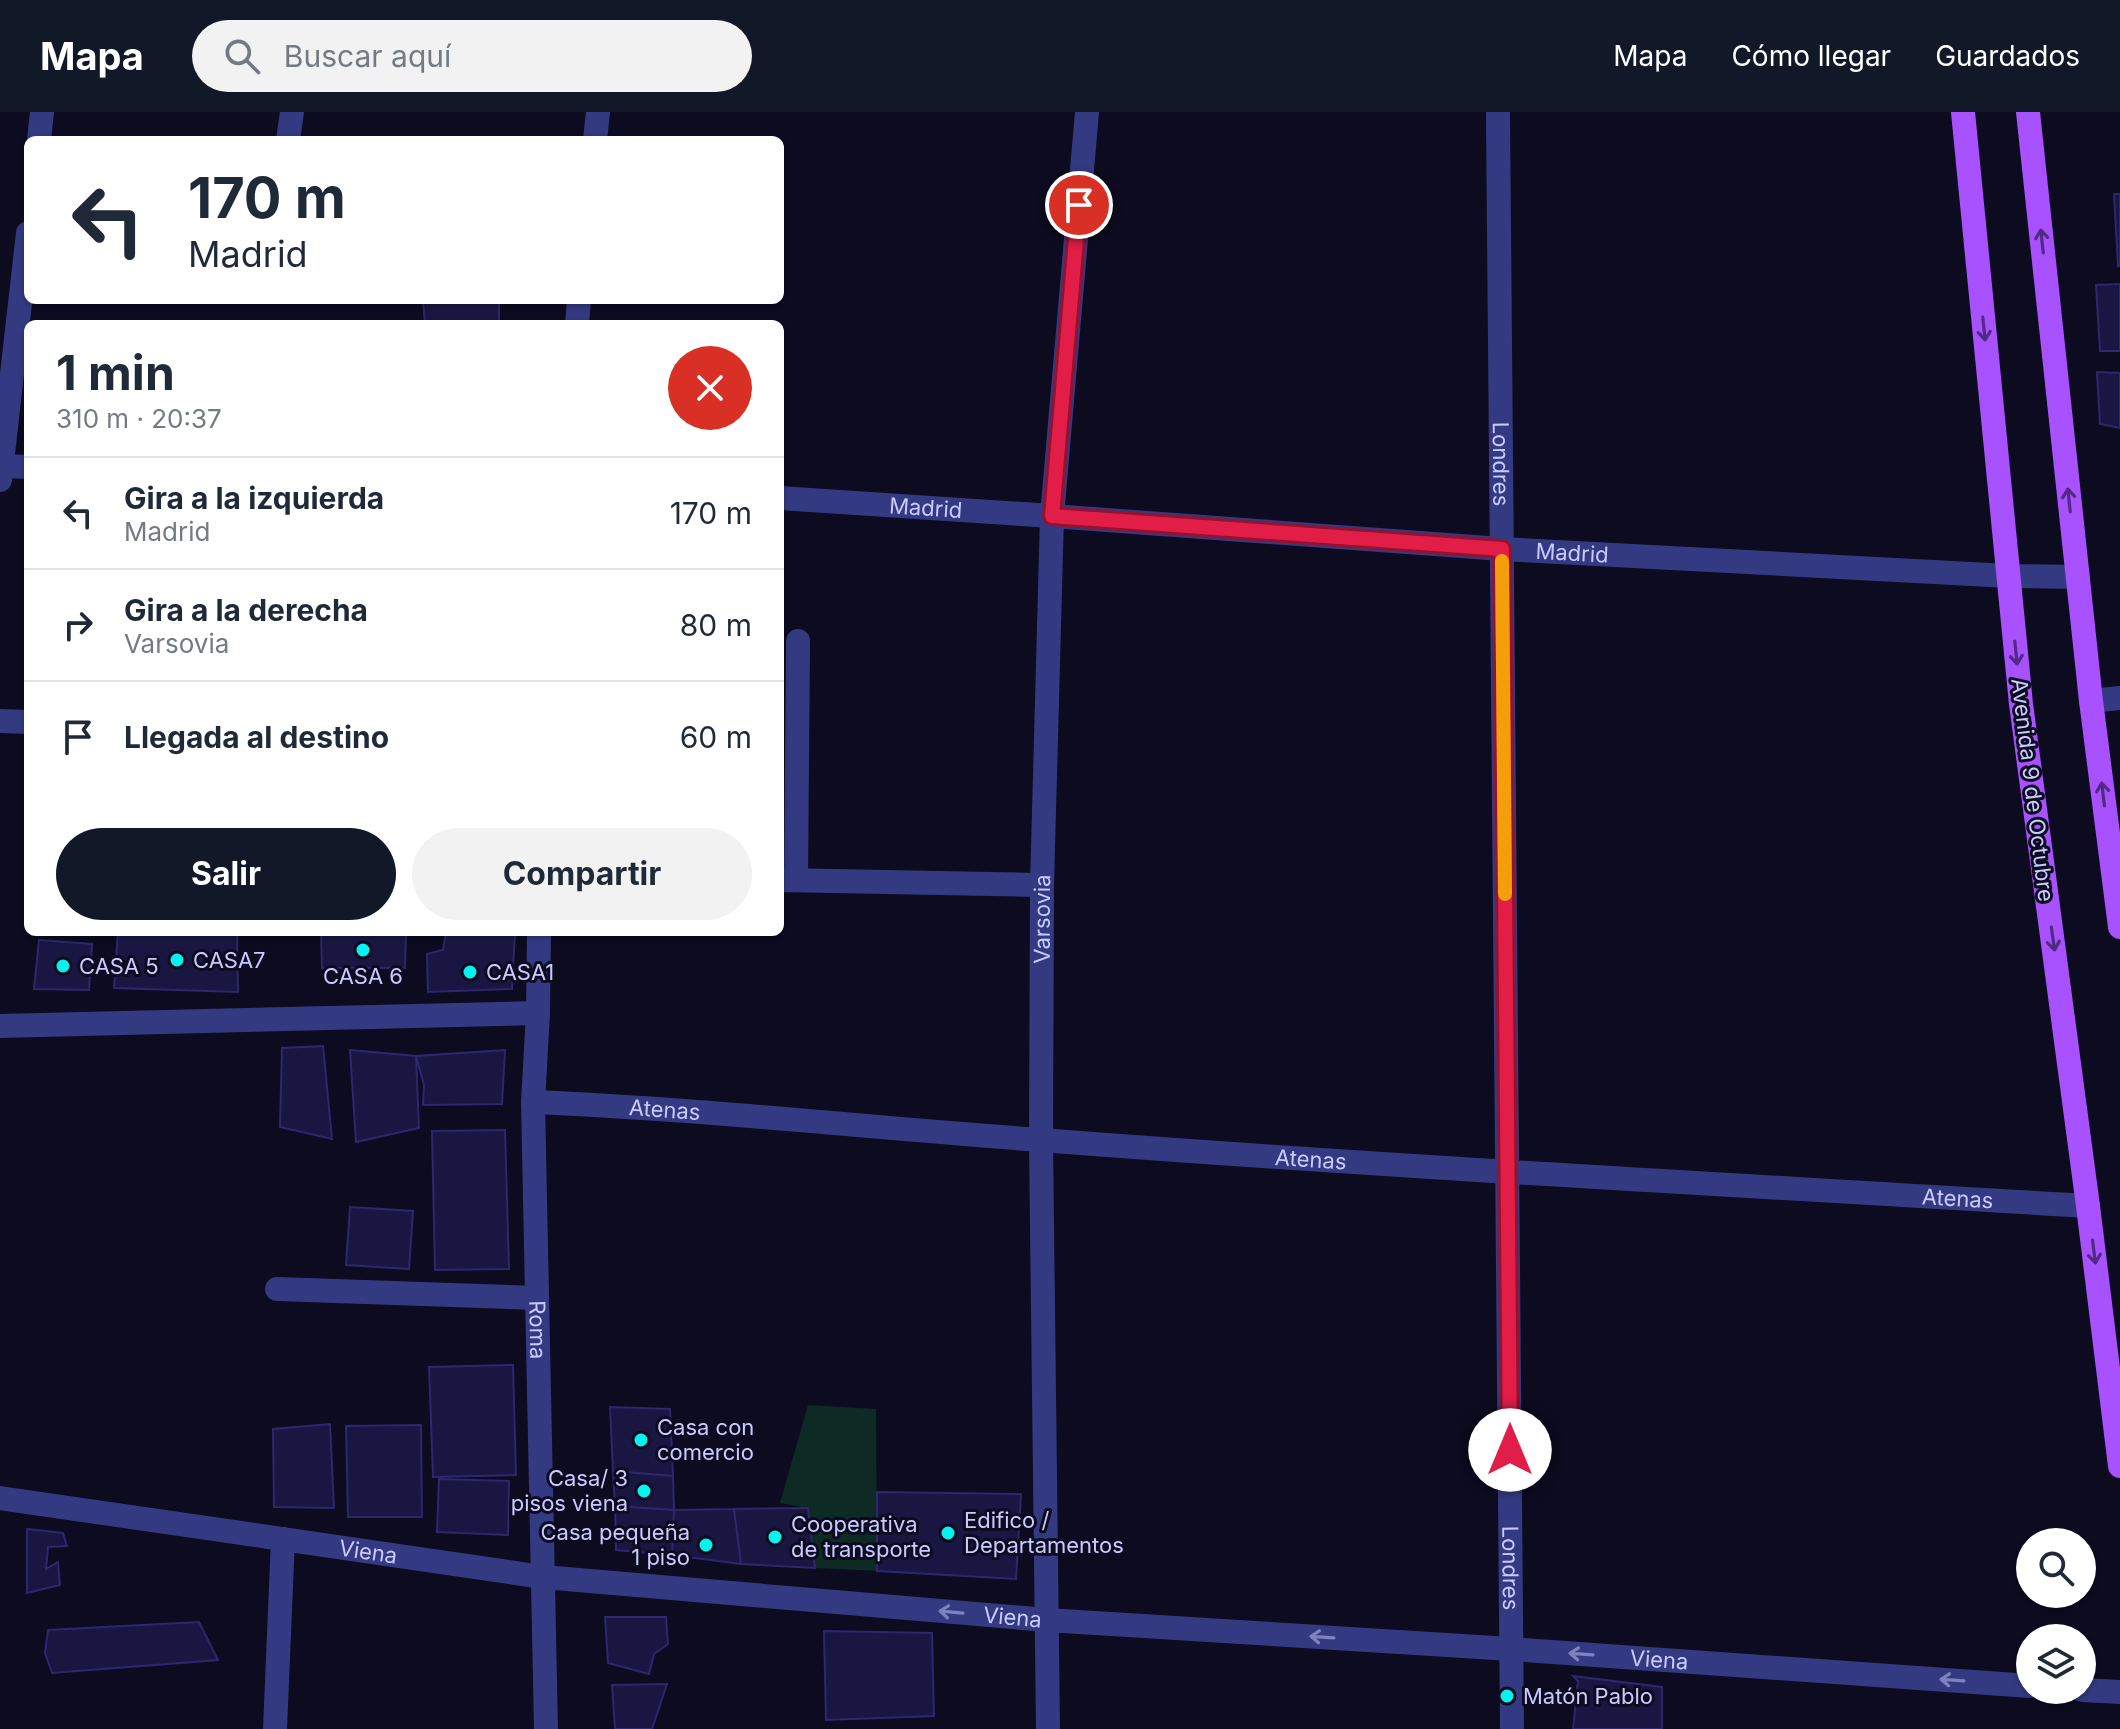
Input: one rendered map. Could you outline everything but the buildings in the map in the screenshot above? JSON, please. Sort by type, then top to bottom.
[{"type":"main road","name":"Avenida 9 de Octubre","points":[[1963,112],[2021,704],[2120,1466]]},
{"type":"main road","points":[[2028,112],[2091,701],[2120,927]]},
{"type":"street","points":[[39,136],[42,112]]},
{"type":"street","points":[[289,136],[292,112]]},
{"type":"street","points":[[595,136],[598,112]]},
{"type":"street","name":"Varsovia","points":[[1048,1729],[1041,1140],[1042,885],[1052,516],[1087,112]]},
{"type":"street","name":"Londres","points":[[1498,112],[1512,1729]]},
{"type":"street","points":[[24,267],[0,471],[24,468]]},
{"type":"street","name":"Madrid","points":[[784,498],[1502,549],[2078,577]]},
{"type":"street","points":[[798,641],[788,880],[1042,885]]},
{"type":"street","points":[[2091,701],[2120,698]]},
{"type":"street","points":[[0,721],[24,722]]},
{"type":"street","name":"Roma","points":[[539,936],[533,1102],[546,1729]]},
{"type":"street","points":[[0,1026],[538,1013]]},
{"type":"street","name":"Atenas","points":[[533,1102],[619,1105],[1041,1140],[2088,1206]]},
{"type":"street","points":[[277,1289],[537,1298]]},
{"type":"street","name":"Viena","points":[[0,1498],[543,1577],[1047,1620],[2016,1685]]},
{"type":"street","points":[[275,1729],[283,1539]]},
{"type":"street","points":[[2096,1691],[2120,1692]]},
{"type":"green space","points":[[808,1405],[876,1409],[877,1571],[815,1568],[808,1508],[780,1503]]},
{"type":"slow traffic","points":[[1502,561],[1505,894]]},
{"type":"place","name":"CASA 6","points":[[363,950]]},
{"type":"place","name":"CASA7","points":[[177,960]]},
{"type":"place","name":"CASA 5","points":[[63,966]]},
{"type":"place","name":"CASA1","points":[[470,972]]},
{"type":"place","name":"Casa con comercio","points":[[641,1440]]},
{"type":"place","name":"Casa/ 3 pisos viena","points":[[644,1491]]},
{"type":"place","name":"Edifico / Departamentos","points":[[948,1533]]},
{"type":"place","name":"Cooperativa de transporte","points":[[775,1537]]},
{"type":"place","name":"Casa pequeña 1 piso","points":[[706,1545]]},
{"type":"place","name":"Matón Pablo","points":[[1507,1696]]},
{"type":"route","points":[[1079,205],[1052,516],[1502,549],[1510,1450]]}]
